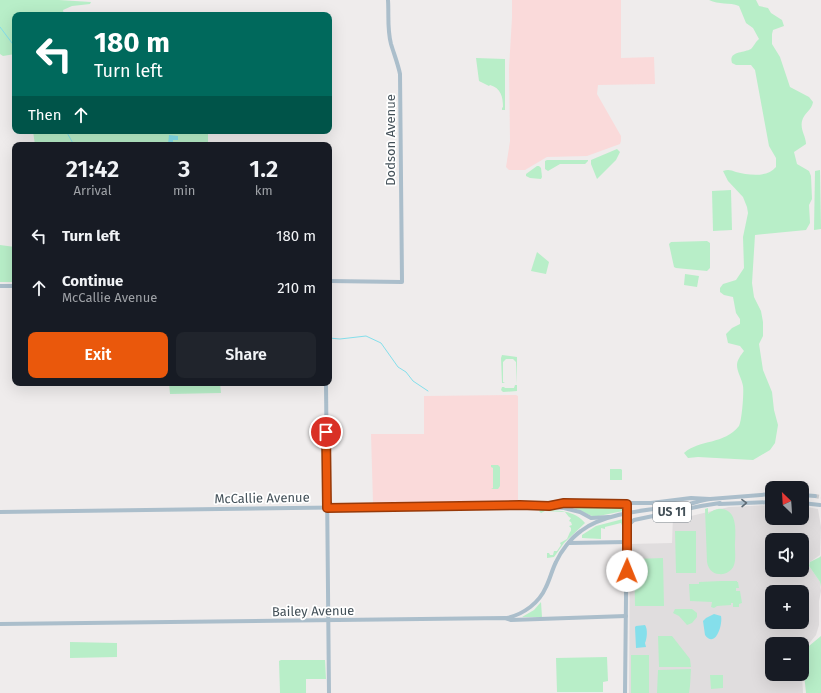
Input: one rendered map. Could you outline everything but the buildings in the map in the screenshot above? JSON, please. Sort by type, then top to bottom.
[{"type":"main road","name":"Dodson Avenue","points":[[332,281],[402,282],[400,74],[388,30],[388,0]]},
{"type":"main road","points":[[0,286],[12,286]]},
{"type":"main road","points":[[326,386],[329,693]]},
{"type":"main road","name":"US 11","points":[[627,504],[651,503],[691,498],[765,494]]},
{"type":"main road","points":[[809,496],[815,496]]},
{"type":"main road","points":[[505,618],[523,612],[540,598],[546,587],[556,560],[579,532],[590,524],[618,515],[682,505],[710,498]]},
{"type":"main road","name":"US 11","points":[[627,526],[634,520],[701,506],[765,502]]},
{"type":"main road","points":[[549,506],[564,503],[627,504],[626,693]]},
{"type":"main road","points":[[682,505],[720,504]]},
{"type":"main road","points":[[809,504],[820,505]]},
{"type":"main road","name":"McCallie Avenue","points":[[0,512],[520,505],[549,506],[572,510],[591,518],[609,517]]},
{"type":"main road","name":"McCallie Avenue","points":[[572,510],[590,524]]},
{"type":"main road","points":[[579,532],[580,539],[585,542]]},
{"type":"main road","points":[[569,543],[627,542]]},
{"type":"main road","name":"Bailey Avenue","points":[[0,624],[505,618],[511,620],[626,616]]},
{"type":"shaded area","points":[[512,0],[621,0],[621,58],[654,57],[655,84],[598,85],[597,94],[621,136],[620,144],[587,156],[547,157],[525,170],[509,170],[506,167],[510,141],[509,68]]},
{"type":"shaded area","points":[[424,396],[518,396],[518,502],[373,503],[371,434],[424,434]]},
{"type":"shaded area","points":[[765,505],[765,525],[809,525],[809,507],[818,509],[821,527],[820,555],[810,562],[809,566],[820,582],[821,591],[819,601],[819,625],[816,635],[809,644],[809,637],[765,637],[765,681],[802,681],[803,693],[629,693],[630,544],[672,543],[673,516],[691,516],[729,507]]},
{"type":"green space","points":[[0,0],[59,0],[91,2],[90,4],[72,6],[63,10],[63,12],[12,12],[12,54],[3,56],[0,54]]},
{"type":"green space","points":[[709,0],[756,0],[759,6],[768,8],[771,13],[782,20],[784,26],[773,30],[772,44],[780,57],[790,87],[809,97],[813,102],[802,121],[806,144],[794,152],[797,164],[809,171],[811,176],[812,199],[809,205],[810,223],[806,230],[755,235],[752,283],[754,297],[761,311],[763,322],[763,336],[759,344],[763,370],[772,392],[774,410],[778,425],[775,443],[770,450],[753,460],[698,457],[688,458],[684,453],[697,446],[719,439],[733,432],[739,426],[742,413],[743,386],[737,365],[738,359],[744,351],[740,346],[728,343],[726,334],[732,328],[740,324],[740,319],[736,313],[733,297],[724,295],[720,292],[720,288],[723,284],[736,280],[744,268],[743,237],[748,213],[743,197],[728,181],[723,171],[730,170],[757,175],[768,173],[776,167],[776,158],[769,146],[755,70],[751,65],[736,65],[732,63],[731,59],[734,54],[751,49],[759,39],[753,28],[746,23],[739,6]]},
{"type":"green space","points":[[476,58],[505,59],[505,110],[502,110],[503,100],[501,93],[497,88],[479,81]]},
{"type":"green space","points":[[33,134],[208,134],[208,142],[35,142]]},
{"type":"green space","points":[[617,149],[620,152],[616,160],[597,179],[591,164],[591,160]]},
{"type":"green space","points":[[545,161],[588,161],[585,164],[560,164],[548,171],[545,169]]},
{"type":"green space","points":[[537,166],[541,168],[541,179],[526,176],[526,174]]},
{"type":"green space","points":[[820,170],[821,229],[814,230],[815,171]]},
{"type":"green space","points":[[731,190],[732,230],[713,231],[712,191]]},
{"type":"green space","points":[[707,241],[710,243],[710,268],[707,271],[674,267],[669,244],[671,242]]},
{"type":"green space","points":[[0,245],[12,247],[12,282],[0,282]]},
{"type":"green space","points":[[537,252],[549,262],[546,274],[531,271]]},
{"type":"green space","points":[[685,274],[699,276],[697,287],[684,285]]},
{"type":"green space","points":[[502,355],[517,357],[517,385],[516,362],[513,359],[506,359],[503,362],[503,382],[505,383],[502,383]]},
{"type":"green space","points":[[515,385],[517,385],[517,391],[503,392],[501,390],[502,387],[514,388]]},
{"type":"green space","points":[[169,386],[220,386],[221,393],[170,394]]},
{"type":"green space","points":[[491,465],[498,465],[500,467],[500,486],[498,489],[491,489],[493,488],[493,468]]},
{"type":"green space","points":[[610,469],[621,469],[622,480],[610,480]]},
{"type":"green space","points":[[562,505],[619,507],[623,509],[623,511],[594,517],[574,508]]},
{"type":"green space","points":[[708,508],[708,514],[716,509],[722,509],[731,514],[734,519],[735,563],[732,569],[724,574],[714,573],[709,568],[707,562],[705,509]]},
{"type":"green space","points":[[541,510],[565,512],[545,511],[541,513],[539,511]]},
{"type":"green space","points":[[565,512],[576,515],[585,523],[564,543],[554,557],[547,558],[547,553],[553,555],[554,551],[557,551],[561,545],[560,543],[567,539],[571,531],[569,526],[572,525],[569,521],[571,518]]},
{"type":"green space","points":[[623,519],[623,528],[621,523],[605,527],[605,529],[601,528],[601,539],[582,538],[582,535],[596,526]]},
{"type":"green space","points":[[675,531],[696,531],[696,573],[676,573]]},
{"type":"green space","points":[[821,556],[821,587],[820,582],[809,566],[810,562]]},
{"type":"green space","points":[[663,558],[664,606],[635,606],[634,559]]},
{"type":"green space","points":[[721,581],[738,582],[739,588],[736,588],[736,591],[740,591],[742,603],[739,604],[739,607],[733,607],[733,603],[731,603],[731,605],[717,606],[714,608],[711,607],[712,602],[690,601],[689,584]]},
{"type":"green space","points":[[541,602],[542,617],[522,617],[534,610]]},
{"type":"green space","points":[[675,609],[692,609],[697,613],[697,617],[692,623],[687,625],[679,616],[673,613]]},
{"type":"green space","points":[[658,636],[672,636],[690,659],[691,667],[659,667]]},
{"type":"green space","points":[[821,636],[821,693],[806,693],[805,681],[809,681],[809,646]]},
{"type":"green space","points":[[70,642],[117,643],[117,657],[70,658]]},
{"type":"green space","points":[[631,655],[649,655],[649,693],[631,693]]},
{"type":"green space","points":[[607,657],[608,681],[603,682],[603,692],[557,692],[556,658]]},
{"type":"green space","points":[[325,660],[326,679],[306,679],[306,693],[280,693],[279,661]]},
{"type":"green space","points":[[691,669],[689,693],[657,693],[658,670]]},
{"type":"green space","points":[[710,675],[723,675],[723,688],[711,689]]},
{"type":"water","points":[[169,135],[178,136],[178,140],[168,142]]},
{"type":"water","points":[[714,614],[721,616],[721,625],[715,638],[709,639],[705,635],[703,621]]},
{"type":"water","points":[[645,625],[647,631],[645,643],[646,647],[636,648],[635,627]]},
{"type":"waterway","points":[[0,27],[12,43]]},
{"type":"waterway","points":[[68,134],[72,142]]},
{"type":"waterway","points":[[332,338],[340,339],[366,336],[381,343],[398,367],[406,372],[413,381],[428,391]]},
{"type":"tunnel","points":[[815,496],[821,497]]},
{"type":"route","points":[[326,432],[327,508],[520,505],[549,506],[564,503],[627,504],[627,571]]}]
